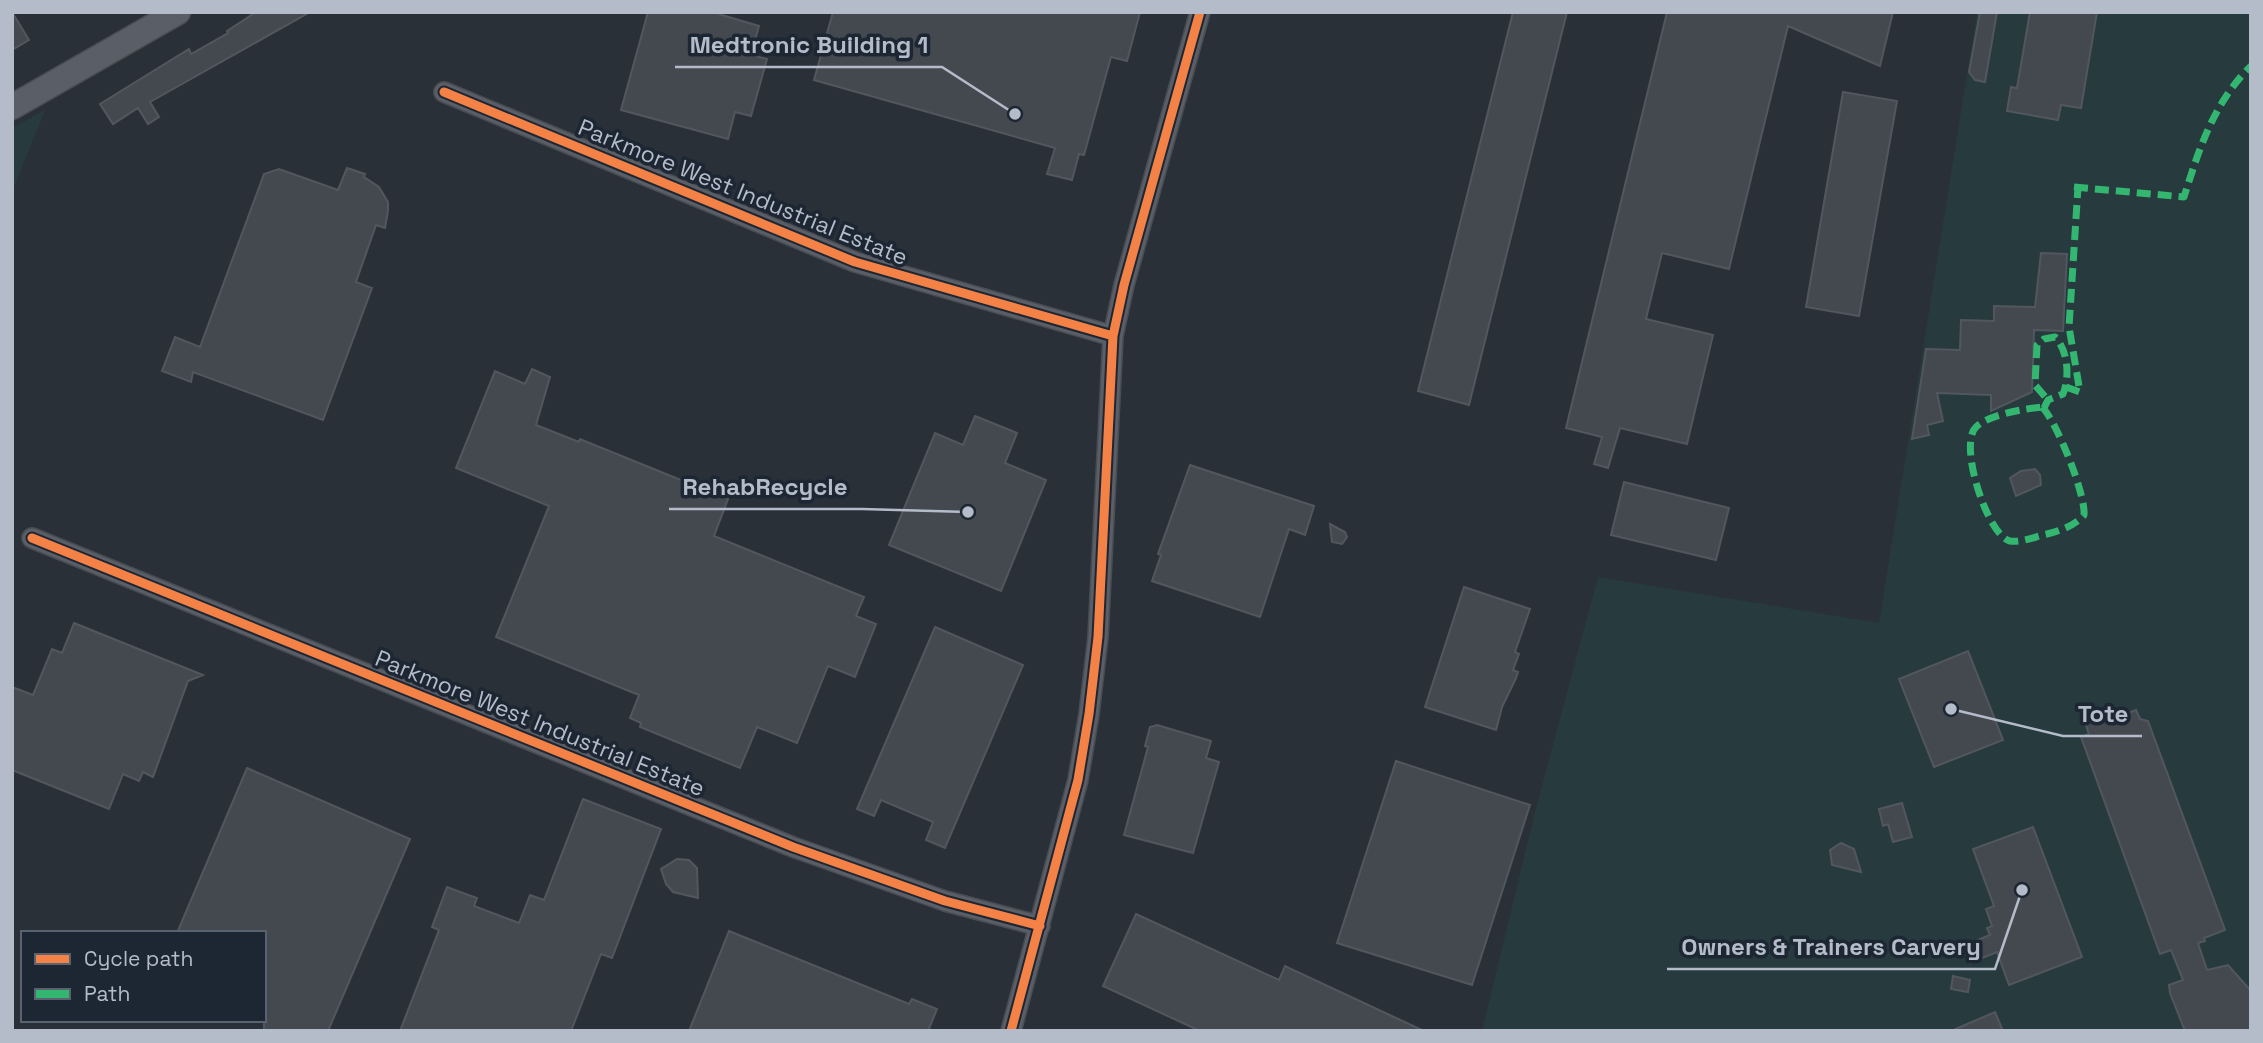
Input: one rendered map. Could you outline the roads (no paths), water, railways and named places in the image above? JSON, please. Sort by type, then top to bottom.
[{"type":"street","points":[[12,107],[178,12]]},
{"type":"street","points":[[1011,1031],[1078,780],[1095,671],[1113,336],[1124,285],[1200,12]]},
{"type":"street","name":"Parkmore West Industrial Estate","points":[[444,92],[855,262],[1113,336]]},
{"type":"street","name":"Parkmore West Industrial Estate","points":[[32,538],[793,847],[945,901],[1040,926]]},
{"type":"place","name":"Medtronic Building 1","points":[[1015,114]]},
{"type":"place","name":"RehabRecycle","points":[[968,512]]},
{"type":"place","name":"Tote","points":[[1951,709]]},
{"type":"place","name":"Owners & Trainers Carvery","points":[[2022,890]]}]
